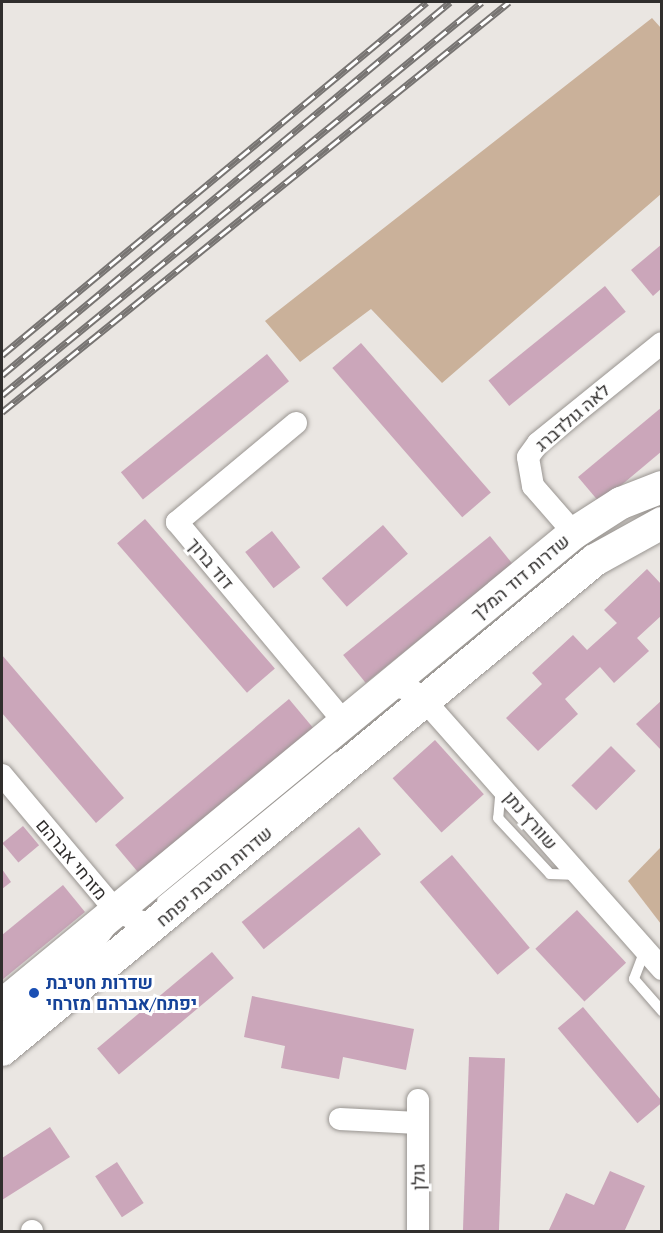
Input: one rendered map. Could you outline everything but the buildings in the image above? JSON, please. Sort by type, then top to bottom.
[{"type":"main road","name":"שדרות דוד המלך","points":[[390,685],[574,533],[662,487]]},
{"type":"main road","name":"שדרות דוד המלך","points":[[425,701],[595,560],[662,523]]},
{"type":"main road","name":"שדרות חטיבת יפתח","points":[[2,1005],[390,685]]},
{"type":"main road","name":"שדרות חטיבת יפתח","points":[[2,1050],[425,701]]},
{"type":"street","name":"לאה גולדברג","points":[[574,533],[533,486],[528,457],[538,443],[662,343]]},
{"type":"street","name":"דוד ברוך","points":[[296,423],[177,522],[345,723]]},
{"type":"street","name":"שוורץ נתן","points":[[390,685],[425,701],[662,969]]},
{"type":"street","name":"מזרחי אברהם","points":[[2,775],[116,911],[153,927]]},
{"type":"street","name":"גולן","points":[[418,1100],[418,1232]]},
{"type":"street","points":[[340,1119],[418,1123]]},
{"type":"lane","points":[[2,1028],[96,951],[116,911]]},
{"type":"lane","points":[[645,950],[634,979],[662,1011]]},
{"type":"shaded area","points":[[652,18],[661,28],[661,194],[442,383],[371,309],[300,362],[265,321]]},
{"type":"shaded area","points":[[661,847],[661,924],[628,881]]},
{"type":"railway","points":[[2,355],[427,2]]},
{"type":"railway","points":[[2,375],[450,2]]},
{"type":"railway","points":[[2,395],[482,2]]},
{"type":"railway","points":[[2,412],[509,2]]},
{"type":"place","name":"שדרות חטיבת יפתח/אברהם מזרחי","points":[[34,993]]}]
